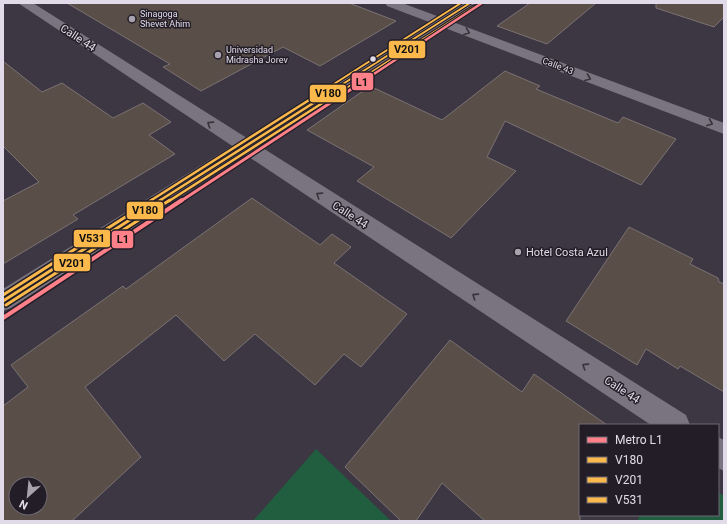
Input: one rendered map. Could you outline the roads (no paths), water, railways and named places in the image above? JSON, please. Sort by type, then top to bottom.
[{"type":"street","name":"Calle 44","points":[[24,3],[244,147],[674,424]]},
{"type":"street","name":"Calle 43","points":[[391,3],[724,129]]},
{"type":"street","points":[[3,301],[470,3]]},
{"type":"metro line","name":"L1","points":[[3,318],[482,3]]},
{"type":"place","name":"Sinagoga Shevet Ahim","points":[[132,19]]},
{"type":"place","name":"Universidad Midrasha Jorev","points":[[218,55]]},
{"type":"place","name":"Hotel Costa Azul","points":[[518,252]]}]
